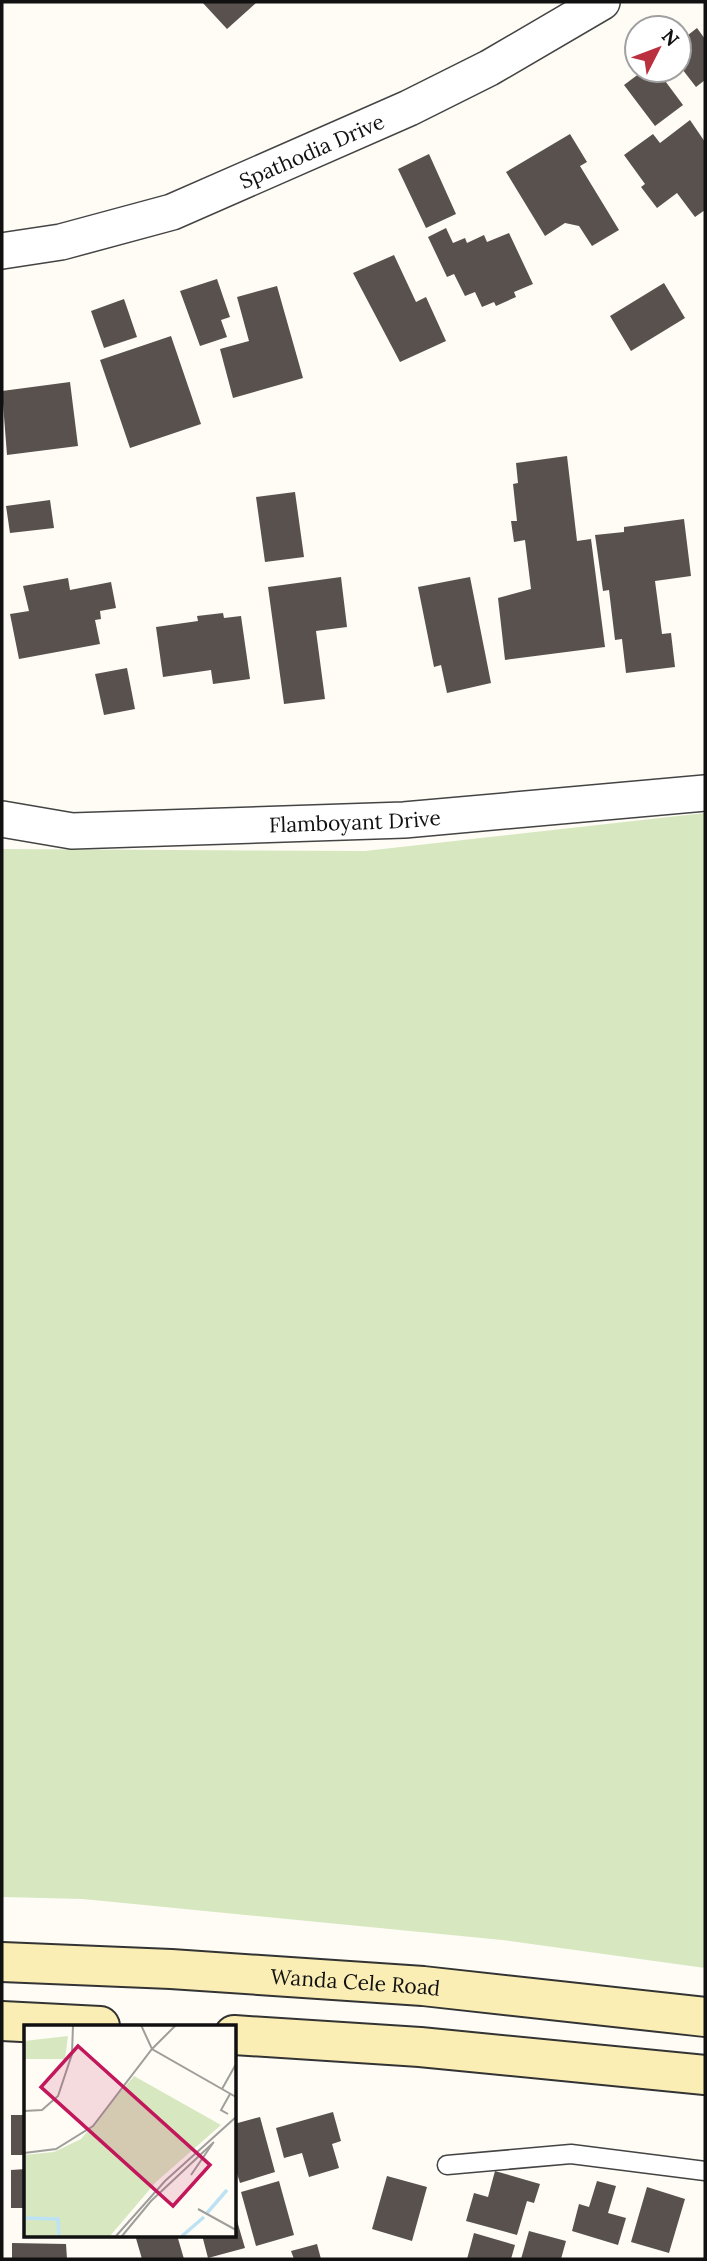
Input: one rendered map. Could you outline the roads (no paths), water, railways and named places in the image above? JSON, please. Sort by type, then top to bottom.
[{"type":"main road","name":"Wanda Cele Road","points":[[2,1962],[171,1969],[423,1986],[705,2017]]},
{"type":"main road","points":[[2,2021],[80,2025]]},
{"type":"main road","points":[[236,2035],[420,2047],[705,2075]]},
{"type":"street","name":"Spathodia Drive","points":[[2,251],[61,243],[172,212],[420,102],[489,68],[602,2]]},
{"type":"street","name":"Flamboyant Drive","points":[[2,818],[72,831],[390,821],[705,793]]},
{"type":"lane","points":[[447,2165],[570,2154],[705,2171]]}]
